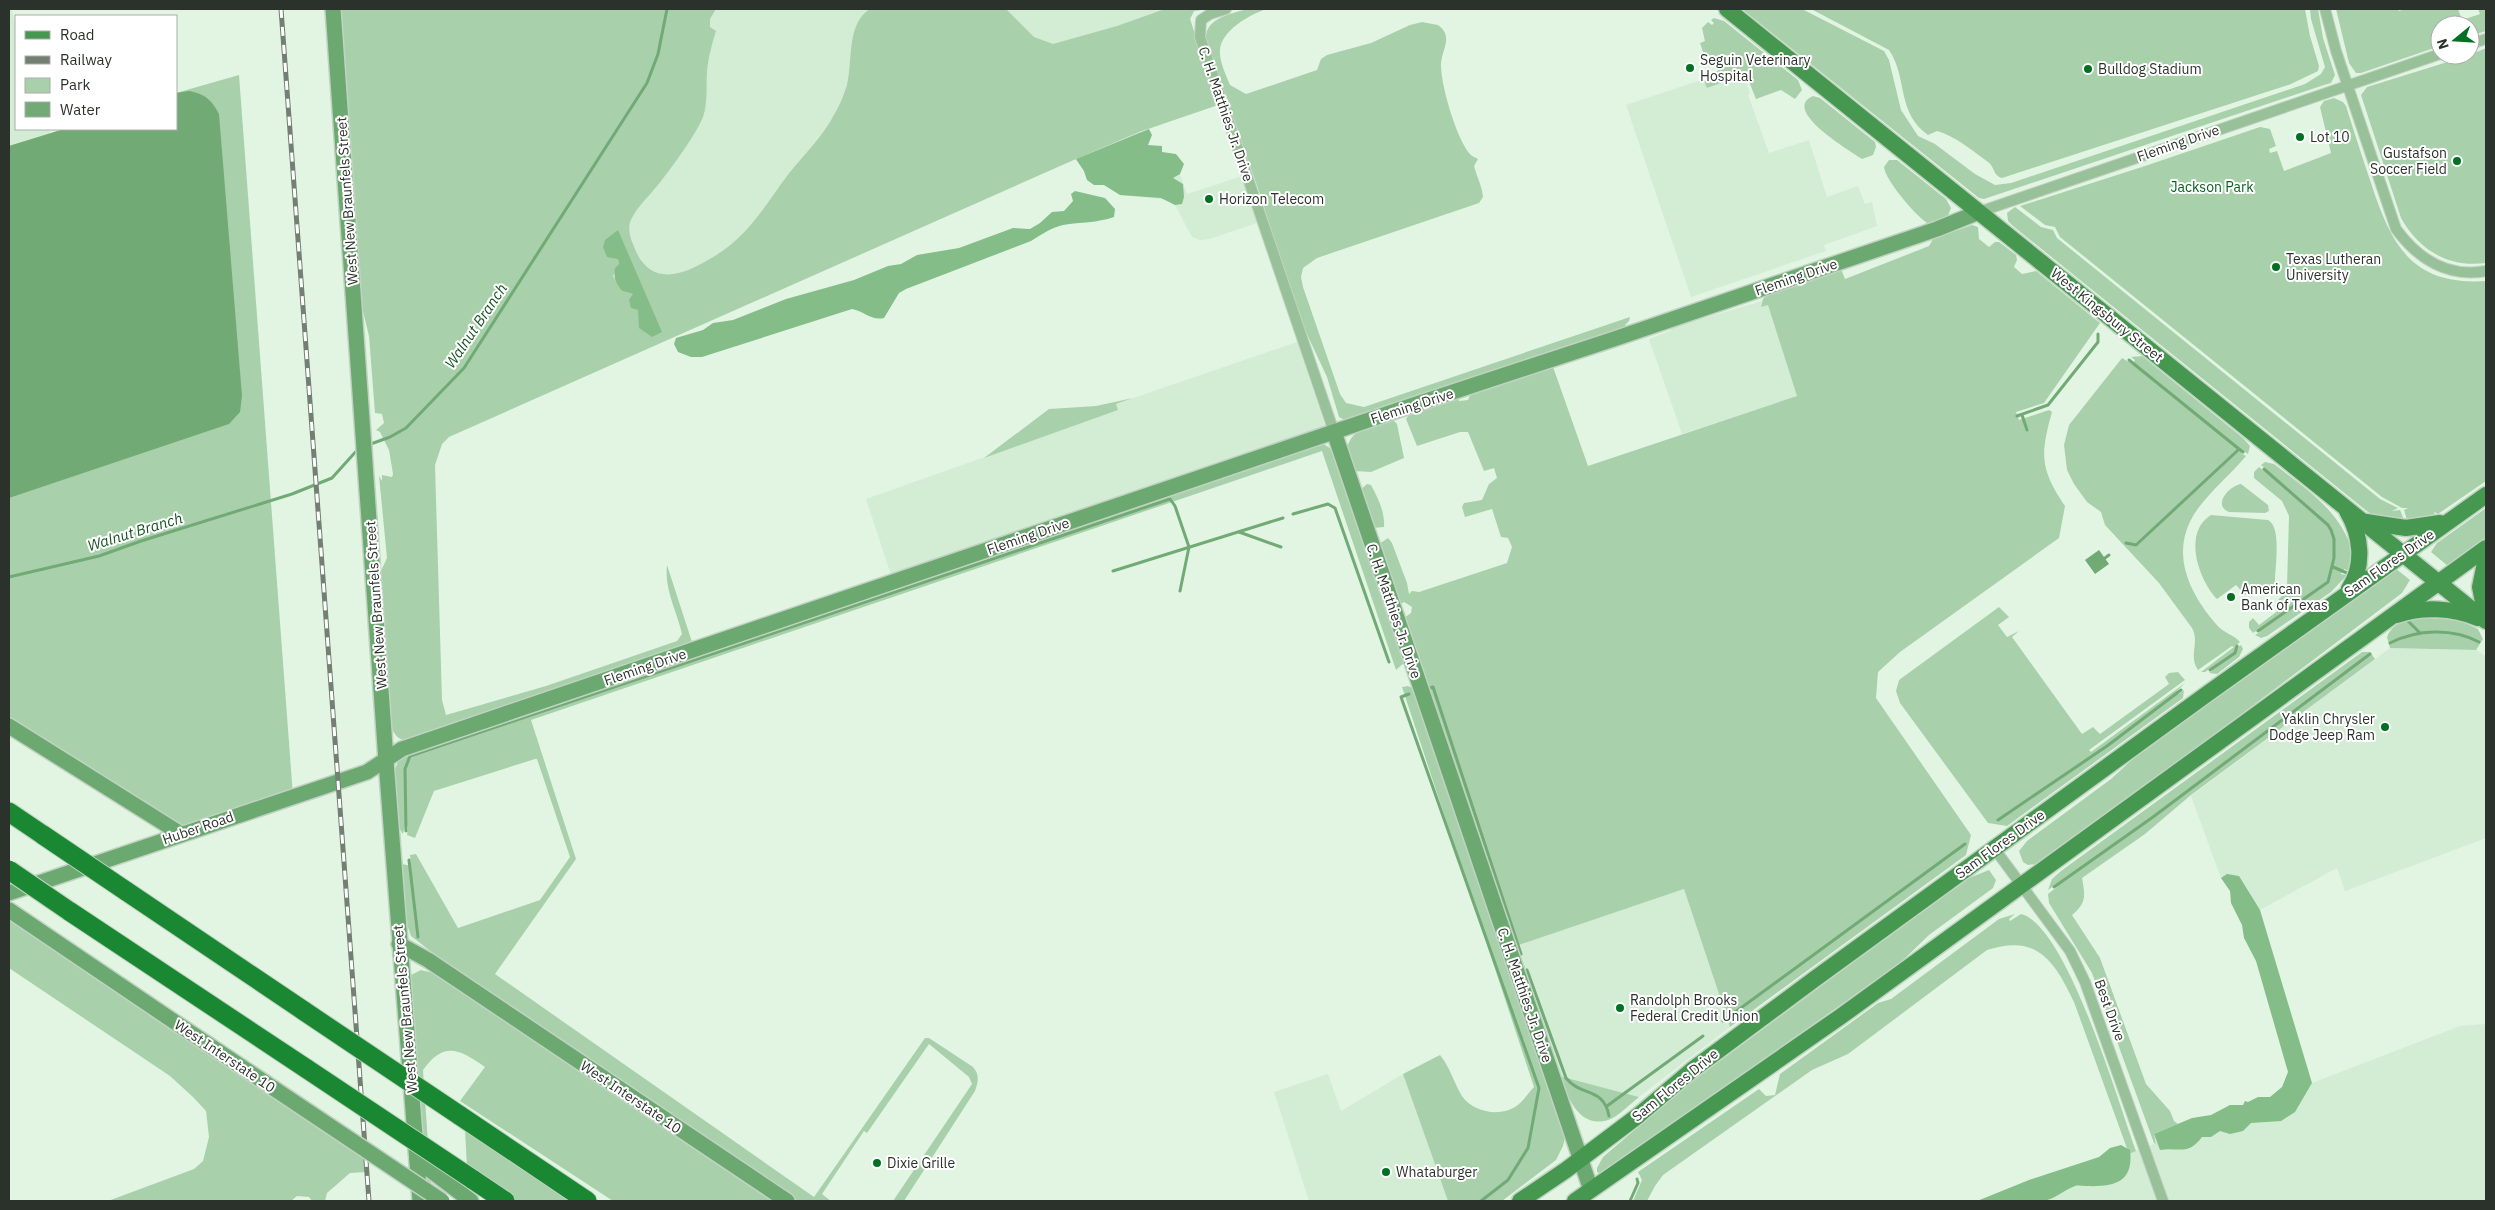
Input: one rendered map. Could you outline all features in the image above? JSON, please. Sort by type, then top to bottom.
[{"type":"highway","points":[[9,812],[587,1201]]},
{"type":"highway","points":[[9,870],[505,1201]]},
{"type":"main road","name":"West Kingsbury Street","points":[[1727,9],[2486,621]]},
{"type":"main road","name":"Sam Flores Drive","points":[[1520,1201],[1581,1159],[1698,1065],[1994,848],[2486,494]]},
{"type":"main road","points":[[2345,507],[2357,535],[2360,555],[2358,574],[2345,595]]},
{"type":"main road","points":[[2361,520],[2386,526],[2406,528],[2426,526],[2450,520]]},
{"type":"main road","points":[[1575,1201],[1593,1196],[2486,548]]},
{"type":"main road","points":[[2486,558],[2480,587],[2486,617]]},
{"type":"main road","points":[[2388,618],[2412,611],[2436,610],[2465,614],[2486,621]]},
{"type":"street","name":"West New Braunfels Street","points":[[333,9],[368,478],[399,944],[420,1201]]},
{"type":"street","name":"C. H. Matthies Jr. Drive","points":[[1226,9],[1210,14],[1201,20],[1200,37],[1593,1196]]},
{"type":"street","points":[[2325,9],[2347,86],[2396,229],[2409,246],[2425,260],[2441,268],[2459,272],[2486,271]]},
{"type":"street","name":"Fleming Drive","points":[[386,761],[402,749],[1334,432],[1928,233],[1979,212],[2430,57]]},
{"type":"street","points":[[9,726],[181,834]]},
{"type":"street","name":"Huber Road","points":[[9,893],[367,772],[386,761]]},
{"type":"street","name":"Best Drive","points":[[1994,848],[2070,951],[2089,991],[2163,1201]]},
{"type":"street","name":"West Interstate 10","points":[[9,910],[442,1201]]},
{"type":"street","name":"West Interstate 10","points":[[399,944],[428,960],[787,1201]]},
{"type":"street","points":[[417,1160],[471,1201]]},
{"type":"shaded area","points":[[9,9],[11,9],[15,22],[15,130],[49,130],[50,133],[9,146]]},
{"type":"shaded area","points":[[704,9],[1209,9],[1194,11],[1190,19],[1218,105],[1140,132],[1153,174],[1177,166],[1187,194],[1242,176],[1257,223],[1210,239],[1200,240],[1192,237],[1175,205],[1168,200],[1120,195],[1104,185],[1094,185],[1087,180],[1084,171],[1075,159],[659,343],[609,230]]},
{"type":"shaded area","points":[[1743,74],[1750,93],[1748,95],[1769,153],[1809,140],[1827,197],[1858,186],[1865,204],[1872,202],[1877,226],[1824,245],[1826,251],[1691,297],[1626,105],[1704,79],[1707,88]]},
{"type":"shaded area","points":[[1149,129],[1152,135],[1148,145],[1162,146],[1162,152],[1176,154],[1184,164],[1180,174],[1173,178],[1183,184],[1184,197],[1182,204],[1175,205],[1161,198],[1120,195],[1104,185],[1094,185],[1087,180],[1084,171],[1076,159]]},
{"type":"shaded area","points":[[1075,191],[1105,198],[1115,209],[1114,217],[1059,226],[1031,241],[906,289],[899,293],[884,318],[871,317],[852,309],[702,357],[691,357],[678,352],[674,344],[676,338],[703,330],[713,323],[733,320],[786,299],[854,280],[888,266],[901,264],[917,255],[959,248],[1013,228],[1030,229],[1052,212],[1064,211],[1073,201],[1071,194]]},
{"type":"shaded area","points":[[618,230],[662,332],[652,337],[639,328],[638,310],[631,308],[629,300],[633,294],[622,291],[617,283],[614,272],[619,264],[618,259],[607,257],[603,247],[605,240]]},
{"type":"shaded area","points":[[1762,301],[1761,307],[1768,304],[1798,396],[1682,434],[1649,339],[1670,331],[1674,327]]},
{"type":"shaded area","points":[[1297,342],[1325,426],[1321,431],[892,578],[866,499],[1118,410],[1116,404]]},
{"type":"shaded area","name":"Yaklin Chrysler Dodge Jeep Ram","points":[[2390,648],[2477,650],[2486,657],[2486,838],[2345,891],[2337,868],[2260,910],[2221,878],[2191,796]]},
{"type":"shaded area","points":[[2227,874],[2239,876],[2260,910],[2312,1083],[2295,1112],[2281,1121],[2251,1123],[2243,1131],[2230,1134],[2220,1131],[2211,1137],[2202,1137],[2188,1149],[2160,1150],[2154,1134],[2192,1118],[2211,1115],[2230,1105],[2243,1105],[2245,1101],[2248,1102],[2258,1097],[2270,1097],[2282,1087],[2288,1072],[2256,961],[2244,938],[2242,925],[2231,903],[2230,891],[2221,878]]},
{"type":"shaded area","points":[[1684,889],[1730,1027],[1639,1097],[1559,1076],[1513,947]]},
{"type":"shaded area","points":[[2486,1024],[2486,1201],[2006,1201],[2460,1026]]},
{"type":"shaded area","points":[[1328,1074],[1341,1111],[1403,1074],[1448,1201],[1309,1201],[1274,1092]]},
{"type":"shaded area","points":[[2121,1145],[2130,1150],[2129,1170],[2120,1181],[2113,1184],[2075,1186],[2052,1198],[2035,1202],[1977,1201],[2029,1180],[2099,1157],[2110,1148]]},
{"type":"green space","points":[[338,9],[716,9],[710,19],[710,27],[716,31],[708,62],[703,117],[680,155],[637,210],[629,225],[631,239],[643,263],[657,273],[674,274],[695,267],[712,258],[737,239],[757,217],[787,176],[819,138],[842,99],[849,75],[854,33],[862,16],[870,9],[1006,9],[1034,37],[1053,44],[1117,26],[1165,9],[1209,9],[1194,11],[1190,19],[1218,105],[1139,132],[1076,159],[449,437],[442,444],[435,465],[442,700],[446,715],[546,686],[677,641],[682,634],[667,583],[667,565],[693,645],[413,740],[400,739],[392,729],[380,573],[387,558],[379,476],[382,481],[382,475],[392,477],[393,474],[389,450],[380,432],[376,430],[384,423],[382,414],[375,413],[369,336],[360,299]],"holes":[[[618,259],[652,337],[638,310],[633,294],[622,291],[613,276],[619,264]]]},
{"type":"green space","points":[[1247,9],[1267,9],[1245,19],[1231,30],[1225,36],[1220,50],[1222,63],[1230,85],[1246,94],[1317,70],[1321,59],[1327,55],[1371,43],[1410,25],[1422,22],[1438,25],[1446,34],[1441,67],[1450,112],[1464,145],[1470,154],[1478,159],[1474,166],[1483,197],[1479,203],[1317,258],[1303,268],[1301,277],[1303,287],[1340,394],[1346,403],[1364,407],[1630,317],[1625,325],[1627,328],[1346,421],[1339,417],[1327,377],[1305,330],[1277,251],[1262,200],[1206,39],[1207,32],[1214,22],[1227,15]]},
{"type":"green space","points":[[1742,9],[1802,9],[1884,51],[1889,60],[1901,110],[1918,136],[1935,144],[1975,174],[1995,185],[2011,183],[2305,84],[2321,74],[2325,67],[2311,19],[2310,9],[2318,9],[2323,38],[2335,75],[2331,83],[1984,199],[1979,198]]},
{"type":"green space","points":[[1811,9],[2305,9],[2310,36],[2319,66],[2318,71],[2291,84],[2002,178],[1997,175],[1988,162],[1957,140],[1937,131],[1928,135],[1918,126],[1911,116],[1899,72],[1889,50]]},
{"type":"green space","points":[[2336,9],[2398,9],[2399,11],[2405,9],[2458,9],[2460,15],[2430,15],[2430,49],[2361,73],[2356,73],[2349,63]]},
{"type":"green space","points":[[2478,9],[2484,9],[2486,12],[2486,31],[2480,33],[2480,15],[2477,15],[2480,14]]},
{"type":"green space","points":[[1714,18],[1724,21],[1798,80],[1802,90],[1795,99],[1781,90],[1756,99],[1746,74],[1707,88],[1704,81],[1714,78],[1713,73],[1718,71],[1713,55],[1705,58],[1700,43],[1705,41],[1702,28],[1708,22],[1712,25],[1714,23],[1711,20]]},
{"type":"green space","points":[[2486,48],[2486,263],[2472,264],[2459,263],[2436,254],[2426,248],[2408,229],[2401,218],[2361,95],[2367,87],[2438,65],[2480,65],[2480,51]]},
{"type":"green space","points":[[239,75],[293,796],[181,834],[9,723],[9,146],[61,130],[178,130],[178,92]]},
{"type":"green space","points":[[1813,96],[1820,98],[1875,142],[1876,147],[1873,155],[1862,159],[1821,130],[1805,111],[1805,102]]},
{"type":"green space","name":"Jackson Park","points":[[2334,98],[2343,102],[2346,106],[2364,164],[2387,225],[2397,243],[2408,257],[2422,269],[2440,277],[2461,281],[2486,281],[2486,481],[2438,514],[2434,512],[2435,516],[2407,520],[2404,510],[2408,508],[2402,508],[2382,497],[2060,237],[2055,227],[2045,225],[2020,206],[2260,127],[2270,129],[2276,146],[2269,149],[2270,153],[2277,151],[2284,171],[2331,153],[2320,107],[2324,101]]},
{"type":"green space","points":[[1889,160],[1897,160],[1946,199],[1951,208],[1947,218],[1929,224],[1917,215],[1890,181],[1884,167]]},
{"type":"green space","points":[[2015,207],[2041,227],[2053,230],[2057,238],[2380,499],[2398,508],[2392,511],[2400,510],[2404,520],[2380,517],[2368,512],[2013,226],[2008,221],[2007,213]]},
{"type":"green space","points":[[1972,225],[1978,227],[1979,239],[1989,247],[1995,242],[1999,242],[2016,255],[2017,260],[2014,267],[2022,274],[2036,271],[2100,323],[2044,403],[2016,412],[2019,420],[2049,410],[2052,412],[2044,451],[2051,482],[2065,506],[2059,538],[1900,652],[1878,672],[1876,698],[1971,835],[1966,855],[1730,1027],[1684,889],[1513,947],[1404,618],[1411,613],[1412,607],[1404,602],[1399,605],[1379,544],[1388,538],[1392,543],[1407,583],[1409,594],[1412,591],[1419,592],[1507,563],[1512,547],[1508,538],[1501,537],[1492,509],[1465,517],[1462,507],[1464,503],[1482,500],[1489,484],[1497,478],[1494,468],[1484,471],[1468,432],[1460,432],[1417,446],[1406,419],[1411,412],[1458,395],[1459,401],[1468,400],[1472,391],[1552,364],[1588,466],[1797,396],[1768,305],[1761,307],[1763,299],[1770,292],[1841,269],[1845,279],[1929,246],[1933,239]]},
{"type":"green space","points":[[2142,356],[2243,438],[2250,446],[2248,454],[2242,450],[2241,453],[2246,456],[2209,495],[2193,517],[2186,533],[2183,549],[2188,580],[2195,595],[2219,627],[2240,642],[2235,646],[2236,648],[2241,645],[2243,649],[2239,657],[2217,674],[2209,673],[2213,670],[2211,668],[2201,672],[2234,647],[2232,646],[2198,670],[2194,660],[2195,638],[2192,628],[2159,583],[2105,525],[2101,512],[2087,502],[2067,470],[2064,445],[2069,425],[2122,358],[2132,364],[2135,360],[2131,357]]},
{"type":"green space","points":[[1133,398],[1116,404],[1118,410],[984,458],[1049,409],[1096,406]]},
{"type":"green space","points":[[1393,420],[1397,424],[1404,458],[1371,472],[1354,471],[1347,449],[1353,436],[1364,428]]},
{"type":"green space","points":[[1322,443],[1333,450],[1405,662],[1396,670],[1322,451],[531,720],[576,859],[495,974],[814,1197],[925,1038],[929,1038],[973,1067],[978,1076],[978,1082],[975,1091],[904,1201],[893,1201],[972,1084],[969,1077],[929,1044],[867,1133],[864,1131],[822,1194],[831,1201],[798,1201],[452,968],[411,936],[405,919],[402,864],[411,866],[410,855],[416,854],[458,928],[540,900],[570,857],[537,759],[434,791],[415,838],[407,835],[408,827],[405,825],[403,834],[398,826],[395,769],[398,762],[407,754],[411,757],[413,752]]},
{"type":"green space","points":[[2265,462],[2274,464],[2298,482],[2331,512],[2347,537],[2352,551],[2350,556],[2352,559],[2349,571],[2344,569],[2341,574],[2347,575],[2331,592],[2267,636],[2261,638],[2255,635],[2260,632],[2259,629],[2253,633],[2249,628],[2249,622],[2253,618],[2259,625],[2279,610],[2275,603],[2284,594],[2287,586],[2289,516],[2282,501],[2254,478],[2254,472],[2259,467],[2264,471],[2266,469],[2261,465]]},
{"type":"green space","points":[[1367,484],[1371,485],[1378,500],[1382,511],[1384,527],[1373,528],[1360,490]]},
{"type":"green space","points":[[2241,484],[2268,505],[2269,511],[2265,513],[2229,512],[2224,509],[2222,501],[2224,496],[2236,485]]},
{"type":"green space","points":[[2486,508],[2486,540],[2448,566],[2431,552],[2437,543]]},
{"type":"green space","points":[[2211,515],[2268,520],[2272,524],[2276,539],[2275,582],[2273,589],[2264,596],[2257,587],[2245,595],[2236,585],[2217,599],[2210,591],[2196,557],[2195,544],[2197,533],[2202,523]]},
{"type":"green space","points":[[2395,568],[2410,580],[2402,593],[2183,758],[2036,864],[2028,865],[2023,862],[2019,851],[2027,841],[2111,779],[2134,758]]},
{"type":"green space","points":[[1999,607],[2009,617],[1998,625],[2007,637],[2019,631],[2012,637],[2082,734],[2093,727],[2100,734],[2169,684],[2165,677],[2169,673],[2178,672],[2185,680],[2089,750],[2091,752],[2185,683],[2177,691],[2179,694],[2184,690],[2183,698],[2007,826],[1988,823],[1900,703],[1896,691],[1899,680]]},
{"type":"green space","points":[[2432,616],[2434,619],[2444,617],[2467,624],[2478,629],[2483,639],[2476,650],[2390,648],[2387,637],[2395,626],[2406,620]]},
{"type":"green space","points":[[2362,652],[2370,652],[2375,659],[2191,795],[2145,834],[2082,878],[2084,889],[2083,903],[2072,915],[2100,958],[2146,1084],[2170,1111],[2174,1121],[2178,1124],[2154,1134],[2156,1144],[2154,1143],[2092,973],[2049,903],[2048,894],[2058,886],[2056,884],[2048,890],[2052,879]]},
{"type":"green space","points":[[1408,686],[1414,689],[1566,1133],[1563,1146],[1556,1160],[1502,1201],[1448,1201],[1403,1074],[1440,1055],[1462,1096],[1479,1109],[1494,1112],[1502,1112],[1515,1107],[1534,1087],[1402,687]]},
{"type":"green space","points":[[1989,870],[1996,880],[1993,888],[1929,935],[1900,963],[1601,1174],[1597,1172],[1603,1157],[1685,1087],[1964,880]]},
{"type":"green space","points":[[2015,914],[2009,919],[2010,921],[2021,914],[2038,925],[2056,949],[2073,982],[2104,1059],[2136,1151],[2129,1154],[2074,1002],[2059,974],[2042,954],[2031,948],[2019,945],[2004,946],[1987,950],[1848,1054],[1812,1070],[1663,1175],[1647,1201],[1633,1201],[1642,1180],[1638,1172],[1759,1089],[1766,1096],[1775,1095],[1780,1074],[1878,1003],[1891,999],[1999,919]]},
{"type":"green space","points":[[9,916],[365,1152],[367,1172],[350,1173],[327,1193],[325,1201],[312,1201],[309,1197],[297,1196],[291,1201],[108,1201],[194,1169],[203,1161],[209,1137],[206,1111],[170,1076],[9,968]]},
{"type":"green space","points":[[421,970],[433,973],[774,1201],[613,1201],[460,1101],[485,1067],[459,1052],[452,1051],[438,1055],[423,1070],[432,1201],[425,1201],[409,976]]},
{"type":"green space","points":[[1559,1076],[1639,1097],[1620,1113],[1608,1120],[1598,1122],[1589,1120],[1576,1109],[1566,1093]]},
{"type":"green space","points":[[465,1130],[569,1201],[517,1201],[467,1167]]},
{"type":"water","points":[[189,91],[207,98],[219,114],[242,396],[240,412],[229,424],[9,498],[9,146],[61,130],[178,130],[178,93]]},
{"type":"water","points":[[2099,550],[2109,564],[2095,574],[2085,560]]},
{"type":"waterway","name":"Walnut Branch","points":[[368,445],[390,437],[406,428],[464,368],[647,83],[658,54],[667,9]]},
{"type":"waterway","points":[[2017,416],[2048,405],[2098,342],[2098,334]]},
{"type":"waterway","points":[[2129,360],[2239,449]]},
{"type":"waterway","points":[[2022,415],[2027,430]]},
{"type":"waterway","name":"Walnut Branch","points":[[9,577],[99,556],[292,494],[332,478],[359,448]]},
{"type":"waterway","points":[[2126,543],[2136,545],[2239,449],[2243,452]]},
{"type":"waterway","points":[[2258,631],[2328,582],[2334,558],[2334,539],[2328,525],[2264,469]]},
{"type":"waterway","points":[[406,831],[405,769],[410,756],[1170,499],[1175,506],[1189,547],[1180,591]]},
{"type":"waterway","points":[[1293,514],[1328,504],[1335,508],[1389,662]]},
{"type":"waterway","points":[[1113,571],[1283,518]]},
{"type":"waterway","points":[[1239,532],[1281,547]]},
{"type":"waterway","points":[[2105,558],[2109,555]]},
{"type":"waterway","points":[[2333,567],[2347,573]]},
{"type":"waterway","points":[[2408,621],[2420,633]]},
{"type":"waterway","points":[[2390,643],[2412,635],[2435,632],[2458,634],[2479,642]]},
{"type":"waterway","points":[[2210,670],[2235,653],[2237,646]]},
{"type":"waterway","points":[[2054,887],[2153,817],[2370,654]]},
{"type":"waterway","points":[[1430,688],[1433,687],[1521,954]]},
{"type":"waterway","points":[[1998,820],[2107,746],[2181,690]]},
{"type":"waterway","points":[[1409,694],[1401,697],[1539,1088],[1528,1148],[1508,1180],[1481,1201]]},
{"type":"waterway","points":[[1723,1021],[1965,844]]},
{"type":"waterway","points":[[409,860],[418,937]]},
{"type":"waterway","points":[[1527,970],[1566,1078],[1578,1088],[1602,1100],[1609,1116]]},
{"type":"waterway","points":[[1607,1106],[1703,1036]]},
{"type":"waterway","points":[[1630,1201],[1638,1183],[1637,1179]]},
{"type":"railway","points":[[281,9],[369,1201]]},
{"type":"place","name":"Seguin Veterinary Hospital","points":[[1690,68]]},
{"type":"place","name":"Bulldog Stadium","points":[[2088,69]]},
{"type":"place","name":"Lot 10","points":[[2300,137]]},
{"type":"place","name":"Gustafson Soccer Field","points":[[2457,161]]},
{"type":"place","name":"Horizon Telecom","points":[[1209,199]]},
{"type":"place","name":"Texas Lutheran University","points":[[2276,267]]},
{"type":"place","name":"American Bank of Texas","points":[[2231,597]]},
{"type":"place","name":"Yaklin Chrysler Dodge Jeep Ram","points":[[2385,727]]},
{"type":"place","name":"Randolph Brooks Federal Credit Union","points":[[1620,1008]]},
{"type":"place","name":"Dixie Grille","points":[[877,1163]]},
{"type":"place","name":"Whataburger","points":[[1386,1172]]}]
